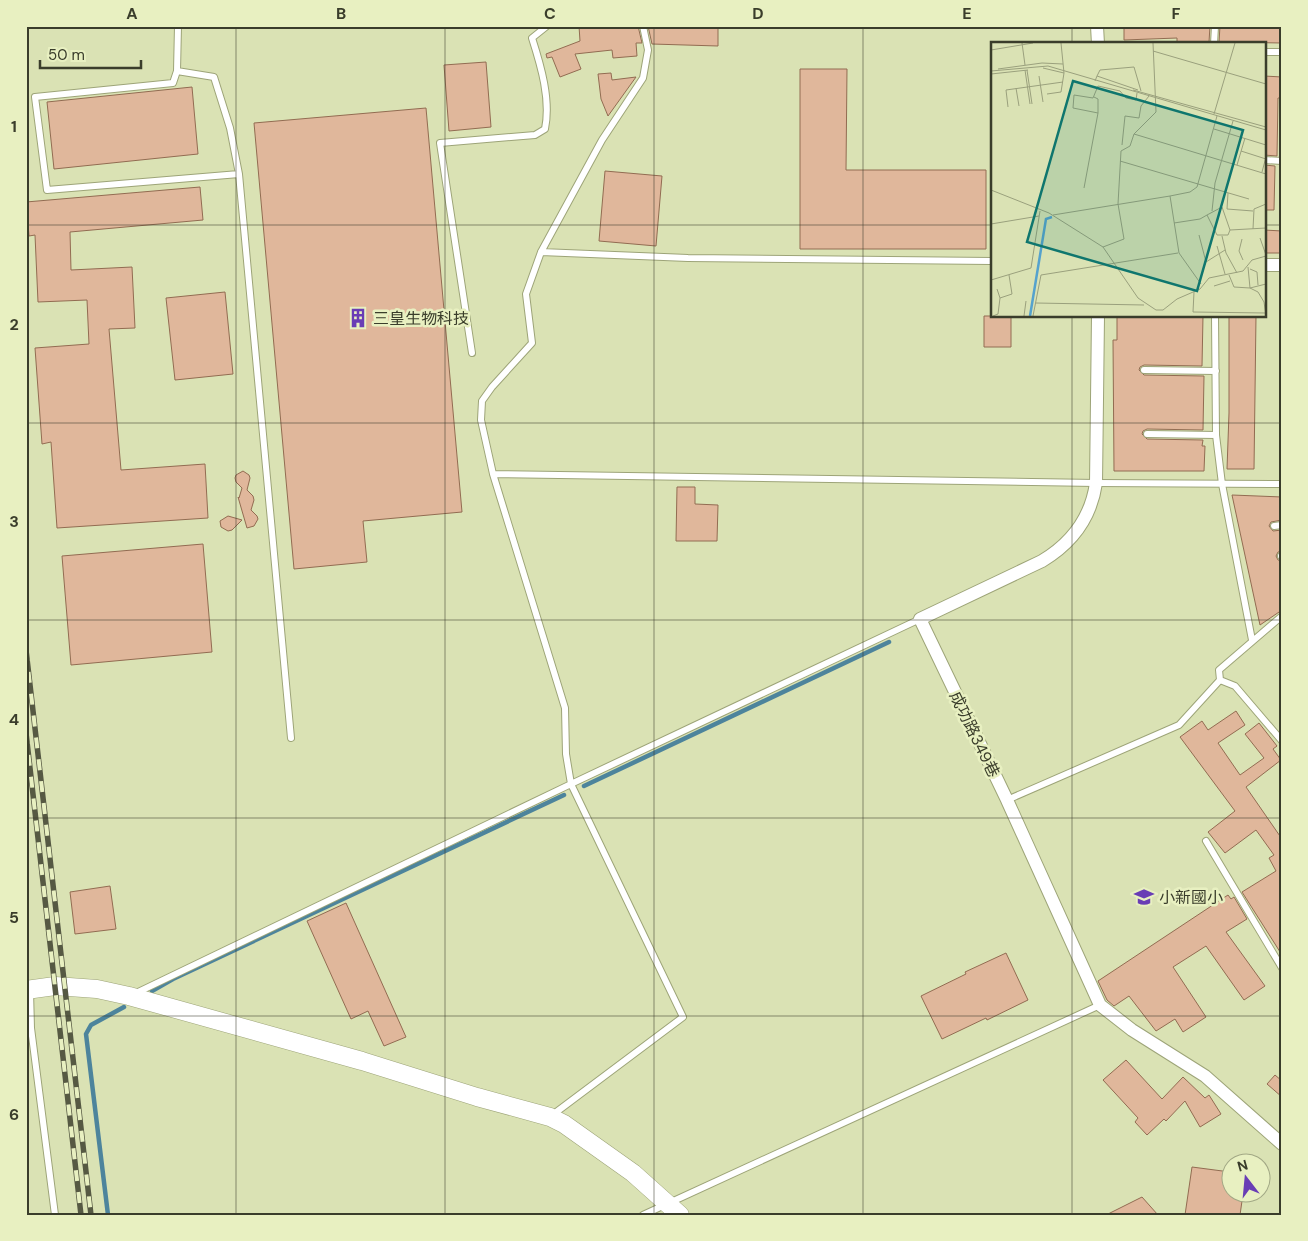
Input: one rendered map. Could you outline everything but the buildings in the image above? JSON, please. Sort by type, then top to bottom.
[{"type":"street","points":[[1097,26],[1098,42]]},
{"type":"street","points":[[1266,265],[1282,265]]},
{"type":"street","points":[[920,620],[1055,553],[1079,530],[1094,499],[1096,483],[1098,318]]},
{"type":"street","name":"成功路349巷","points":[[920,620],[1007,800],[1100,1005],[1132,1030],[1205,1076],[1282,1144]]},
{"type":"street","points":[[28,991],[55,986],[97,989],[129,996],[362,1061],[477,1097],[550,1117],[564,1124],[633,1173],[673,1209]]},
{"type":"lane","points":[[178,26],[177,71],[173,83],[35,97],[47,190],[239,174]]},
{"type":"lane","points":[[472,353],[440,143],[535,135],[545,129],[548,115],[539,61],[532,38],[547,26]]},
{"type":"lane","points":[[550,1117],[683,1018],[571,784],[566,754],[565,708],[493,474],[481,420],[482,401],[492,387],[532,343],[526,294],[541,252],[602,140],[643,78],[648,50],[643,26]]},
{"type":"lane","points":[[1214,42],[1215,26]]},
{"type":"lane","points":[[1266,52],[1282,52]]},
{"type":"lane","points":[[177,71],[214,77],[230,128],[239,174],[291,738]]},
{"type":"lane","points":[[1266,160],[1282,160]]},
{"type":"lane","points":[[541,252],[688,258],[991,261]]},
{"type":"lane","points":[[1215,318],[1216,435],[1222,484],[1252,640]]},
{"type":"lane","points":[[1144,370],[1216,371]]},
{"type":"lane","points":[[1147,434],[1216,435]]},
{"type":"lane","points":[[493,474],[1282,484]]},
{"type":"lane","points":[[1007,800],[1179,726],[1220,680],[1219,670],[1282,616]]},
{"type":"lane","points":[[129,996],[571,784],[920,620]]},
{"type":"lane","points":[[1220,680],[1235,686],[1282,740]]},
{"type":"lane","points":[[1206,840],[1282,968]]},
{"type":"lane","points":[[28,991],[29,1030],[55,1215]]},
{"type":"lane","points":[[643,1215],[673,1209],[1100,1005]]},
{"type":"waterway","points":[[584,786],[889,642]]},
{"type":"waterway","points":[[152,991],[173,979],[564,795]]},
{"type":"waterway","points":[[108,1215],[86,1034],[91,1025],[124,1007]]},
{"type":"railway","points":[[26,650],[91,1215]]},
{"type":"railway","points":[[26,733],[81,1215]]},
{"type":"place","name":"三皇生物科技","points":[[358,318]]},
{"type":"place","name":"小新國小","points":[[1144,897]]}]
